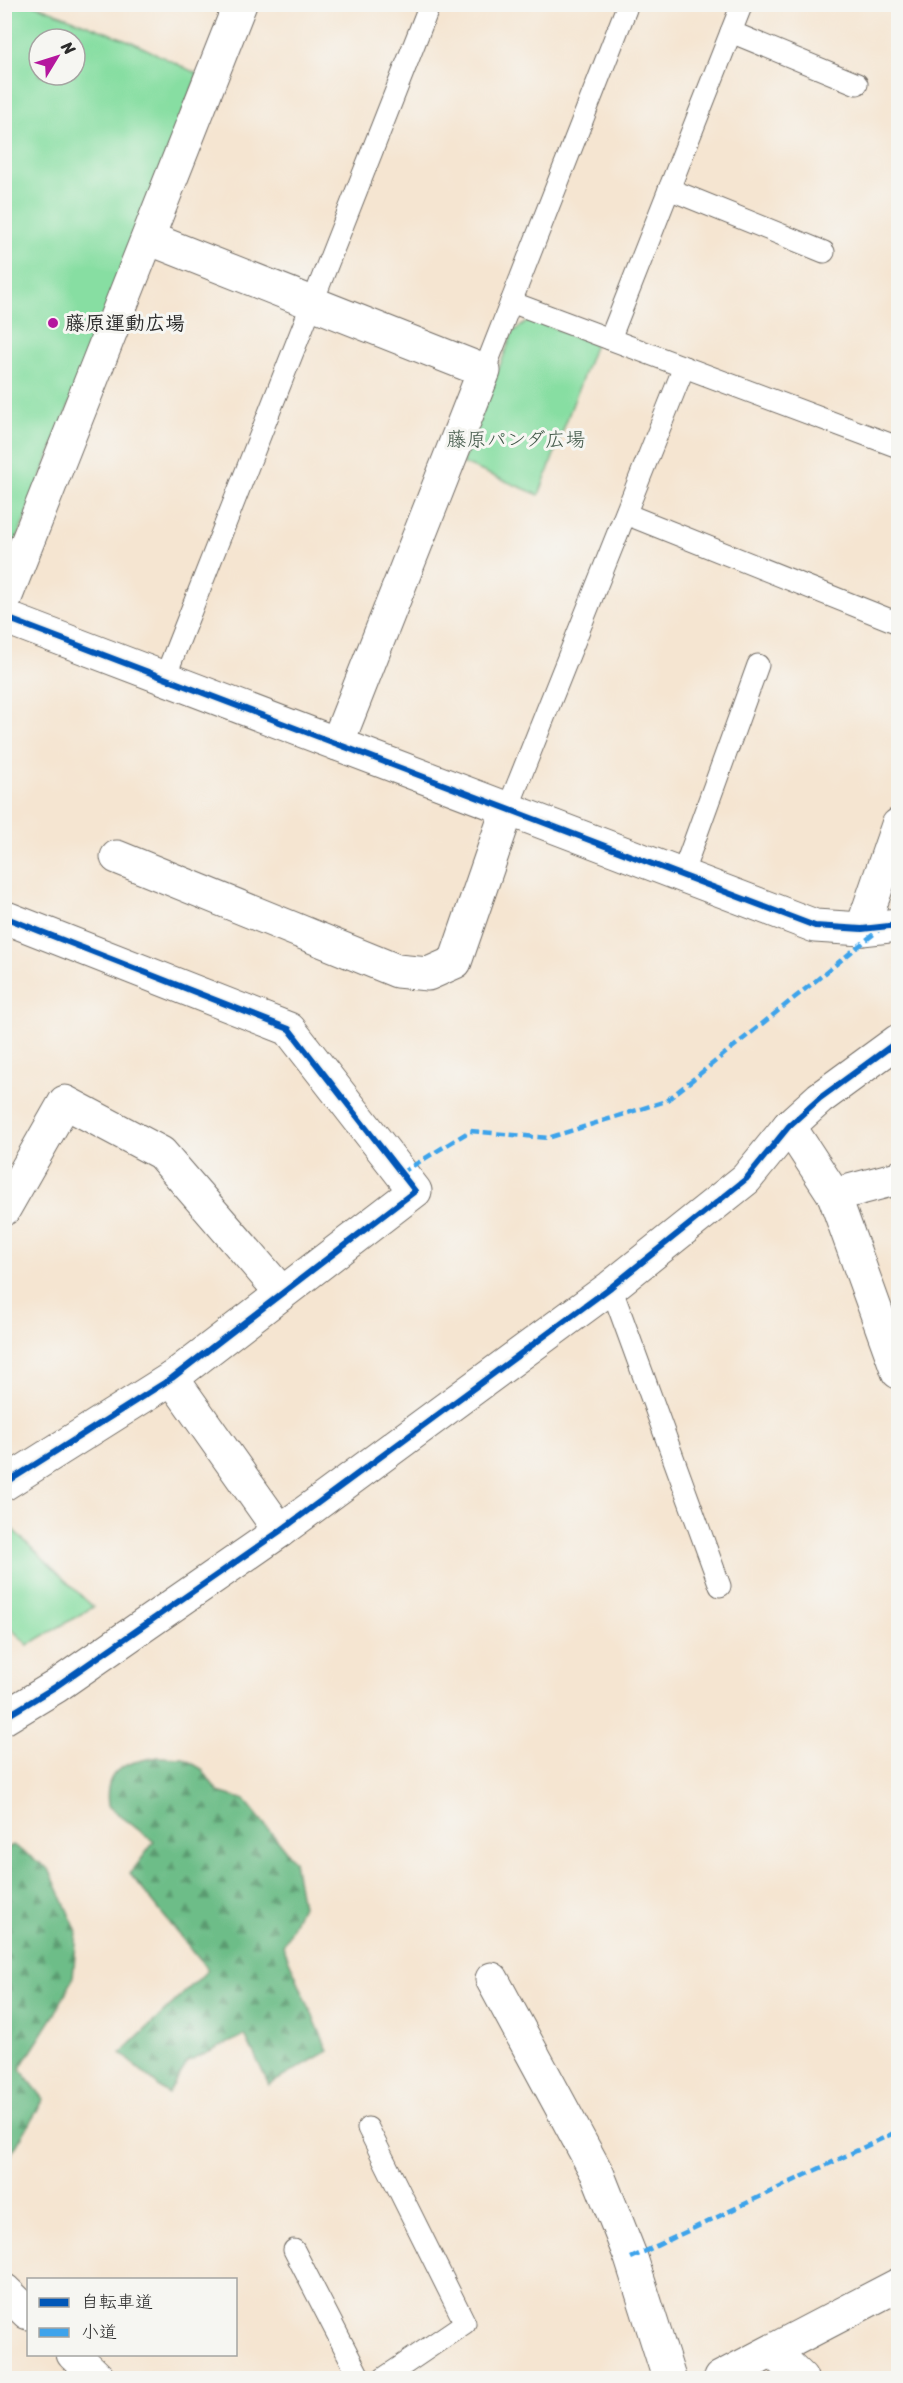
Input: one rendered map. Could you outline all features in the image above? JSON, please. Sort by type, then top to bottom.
[{"type":"street","points":[[4,601],[240,4]]},
{"type":"street","points":[[148,238],[484,371],[337,744]]},
{"type":"street","points":[[4,617],[815,926],[862,929],[898,925]]},
{"type":"street","points":[[117,857],[397,971],[428,974],[454,962],[508,808]]},
{"type":"street","points":[[862,929],[898,825]]},
{"type":"street","points":[[4,917],[289,1029],[416,1191],[281,1292],[172,1378],[4,1484]]},
{"type":"street","points":[[4,1718],[55,1687],[280,1531],[611,1287],[746,1179],[789,1126],[820,1098],[898,1041]]},
{"type":"street","points":[[4,1209],[65,1102],[161,1152],[281,1292]]},
{"type":"street","points":[[789,1126],[834,1195],[898,1372]]},
{"type":"street","points":[[834,1195],[898,1178]]},
{"type":"street","points":[[172,1378],[280,1531]]},
{"type":"street","points":[[492,1979],[598,2175],[631,2258],[669,2379]]},
{"type":"street","points":[[720,2379],[898,2285]]},
{"type":"street","points":[[4,2290],[27,2312]]},
{"type":"street","points":[[774,2352],[801,2379]]},
{"type":"street","points":[[74,2356],[98,2379]]},
{"type":"lane","points":[[165,677],[430,4]]},
{"type":"lane","points":[[610,339],[742,4]]},
{"type":"lane","points":[[484,371],[626,9]]},
{"type":"lane","points":[[731,32],[857,84]]},
{"type":"lane","points":[[669,189],[824,252]]},
{"type":"lane","points":[[511,302],[898,447]]},
{"type":"lane","points":[[508,808],[684,367]]},
{"type":"lane","points":[[626,514],[898,623]]},
{"type":"lane","points":[[682,874],[758,665]]},
{"type":"lane","points":[[611,1287],[720,1586]]},
{"type":"lane","points":[[368,2128],[465,2323],[384,2379]]},
{"type":"lane","points":[[294,2250],[360,2379]]},
{"type":"green space","name":"藤原運動広場","points":[[5,5],[35,5],[132,42],[198,74],[5,570]]},
{"type":"green space","name":"藤原パンダ広場","points":[[531,319],[595,344],[539,495],[462,463],[513,332]]},
{"type":"green space","points":[[5,1522],[93,1607],[28,1645],[5,1623]]},
{"type":"green space","points":[[158,1757],[183,1758],[202,1769],[218,1792],[245,1800],[294,1861],[302,1906],[283,1946],[328,2051],[269,2085],[245,2035],[188,2062],[168,2094],[121,2053],[208,1970],[130,1874],[154,1842],[108,1806],[109,1783],[119,1769]]},
{"type":"green space","points":[[13,1845],[49,1869],[77,1932],[73,1978],[55,2014],[20,2069],[44,2099],[5,2165],[4,1850]]},
{"type":"marked path","points":[[401,1173],[470,1131],[548,1138],[666,1101],[880,929]]},
{"type":"marked path","points":[[631,2258],[898,2131]]},
{"type":"cycle path","points":[[4,617],[815,926],[862,929],[898,925]]},
{"type":"cycle path","points":[[4,917],[289,1029],[415,1191],[172,1378],[4,1484]]},
{"type":"cycle path","points":[[4,1718],[55,1687],[280,1531],[611,1287],[746,1179],[789,1126],[820,1098],[898,1041]]},
{"type":"place","name":"藤原運動広場","points":[[53,323]]}]
